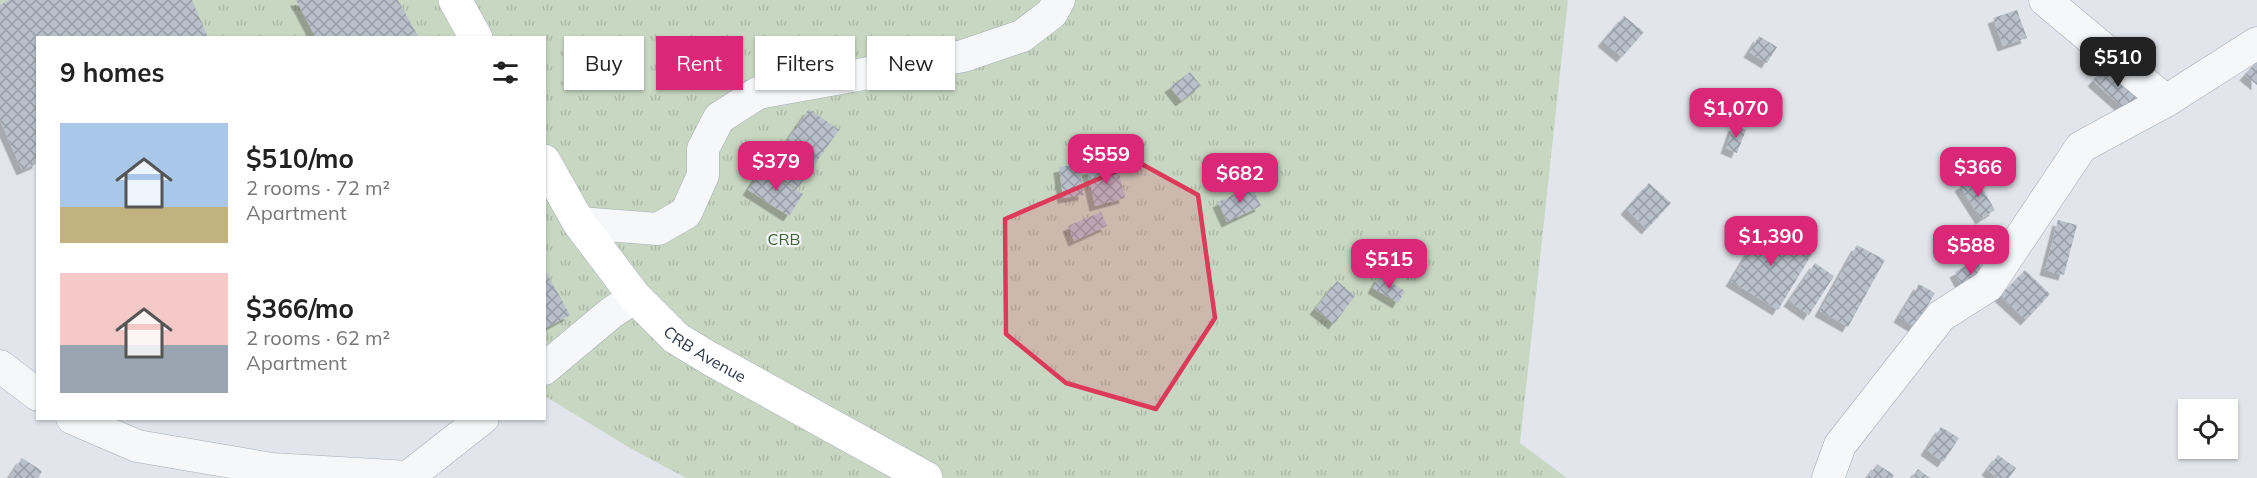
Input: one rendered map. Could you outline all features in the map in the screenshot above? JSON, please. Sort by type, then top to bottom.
[{"type":"main road","points":[[455,0],[475,36]]},
{"type":"main road","name":"CRB Avenue","points":[[546,165],[579,223],[635,297],[676,338],[926,478]]},
{"type":"street","points":[[579,223],[658,229],[686,213],[703,175],[703,149],[719,118],[758,93],[963,56],[1022,36],[1052,13],[1059,0]]},
{"type":"street","points":[[2045,0],[2166,101]]},
{"type":"street","points":[[1828,478],[1840,445],[1941,316],[1988,286],[2081,147],[2166,101],[2257,43]]},
{"type":"street","points":[[546,367],[611,313],[635,297]]},
{"type":"street","points":[[0,366],[36,393]]},
{"type":"street","points":[[77,420],[137,446],[272,469],[332,475],[408,477],[480,420]]},
{"type":"highlighted area","points":[[1138,162],[1198,195],[1215,318],[1156,409],[1066,383],[1006,334],[1005,219]]},
{"type":"green space","name":"CRB","points":[[0,0],[1568,0],[1520,443],[1567,478],[686,478],[628,447],[546,397],[546,36],[36,36],[36,39],[0,61]]},
{"type":"building","points":[[10,0],[192,0],[207,36],[36,36],[36,164],[22,170],[0,120],[0,5]]},
{"type":"building","points":[[296,0],[398,0],[418,36],[315,36]]},
{"type":"building","points":[[2017,10],[2027,38],[2003,46],[1993,18]]},
{"type":"building","points":[[1624,16],[1644,32],[1622,57],[1603,41]]},
{"type":"building","points":[[1759,36],[1777,47],[1767,63],[1749,52]]},
{"type":"building","points":[[2257,61],[2257,85],[2245,75]]},
{"type":"building","points":[[2108,64],[2143,96],[2128,112],[2093,81]]},
{"type":"building","points":[[1190,72],[1201,86],[1181,101],[1170,87]]},
{"type":"building","points":[[809,109],[839,130],[797,189],[768,168]]},
{"type":"building","points":[[1734,125],[1746,130],[1737,153],[1726,148]]},
{"type":"building","points":[[1079,164],[1084,195],[1063,198],[1059,167]]},
{"type":"building","points":[[1117,164],[1125,198],[1095,206],[1087,170]]},
{"type":"building","points":[[762,168],[803,194],[789,216],[748,190]]},
{"type":"building","points":[[1975,176],[1995,210],[1981,219],[1960,186]]},
{"type":"building","points":[[1649,183],[1671,203],[1647,229],[1626,209]]},
{"type":"building","points":[[1252,186],[1261,206],[1227,222],[1218,202]]},
{"type":"building","points":[[1101,212],[1107,226],[1074,241],[1068,226]]},
{"type":"building","points":[[2058,220],[2077,225],[2064,275],[2045,270]]},
{"type":"building","points":[[1765,224],[1812,254],[1778,310],[1731,281]]},
{"type":"building","points":[[1857,245],[1885,260],[1848,327],[1820,311]]},
{"type":"building","points":[[1977,260],[1987,280],[1965,291],[1955,272]]},
{"type":"building","points":[[1815,263],[1834,276],[1809,315],[1789,301]]},
{"type":"building","points":[[2025,270],[2050,294],[2026,320],[2000,296]]},
{"type":"building","points":[[546,272],[570,315],[546,328]]},
{"type":"building","points":[[1380,276],[1405,291],[1398,303],[1373,288]]},
{"type":"building","points":[[1337,281],[1355,296],[1334,324],[1315,309]]},
{"type":"building","points":[[1919,284],[1935,293],[1915,327],[1899,317]]},
{"type":"building","points":[[1941,427],[1959,438],[1943,462],[1926,450]]},
{"type":"building","points":[[1998,455],[2016,468],[2009,478],[1998,478],[1987,470]]},
{"type":"building","points":[[22,458],[42,471],[38,478],[9,478]]},
{"type":"building","points":[[1877,464],[1894,475],[1892,478],[1867,478]]},
{"type":"building","points":[[1918,469],[1930,478],[1912,478]]}]
